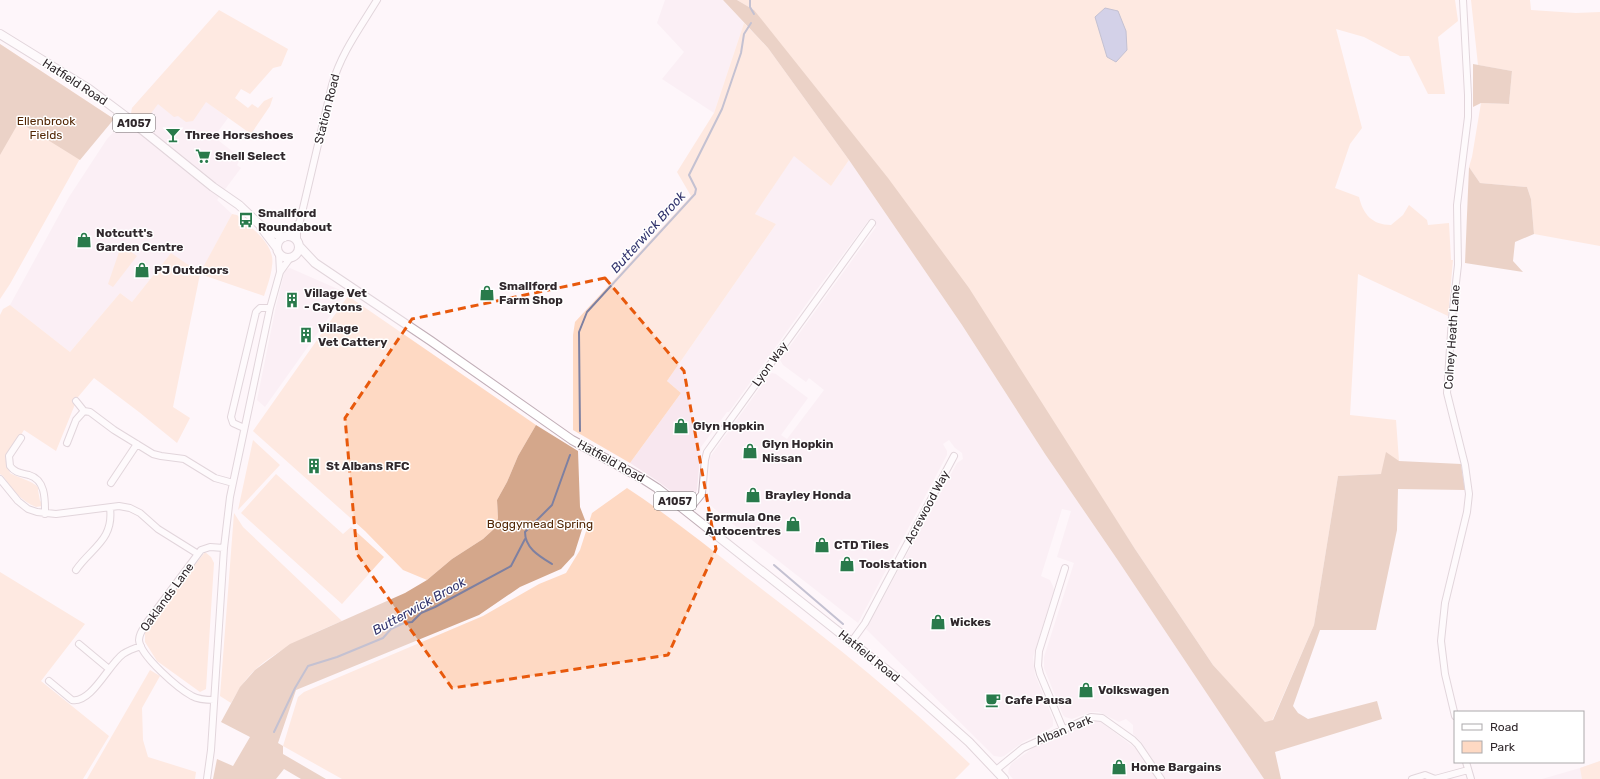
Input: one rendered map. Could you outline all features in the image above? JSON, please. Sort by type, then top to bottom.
[{"type":"main road","name":"Hatfield Road","points":[[0,34],[89,90],[125,116],[213,187],[239,205],[260,225],[271,232],[286,236]]},
{"type":"main road","name":"Hatfield Road","points":[[260,225],[278,251]]},
{"type":"main road","points":[[286,236],[292,237],[298,244],[297,253],[291,258],[284,257],[278,251],[279,241],[286,236]]},
{"type":"main road","name":"Hatfield Road","points":[[298,244],[310,259],[431,341],[572,440],[643,479],[688,511],[932,708],[969,742],[1004,779]]},
{"type":"main road","name":"Hatfield Road","points":[[291,258],[310,259]]},
{"type":"street","name":"Station Road","points":[[298,244],[297,226],[338,65],[377,0]]},
{"type":"street","name":"Colney Heath Lane","points":[[1454,712],[1445,674],[1441,641],[1445,603],[1467,512],[1469,494],[1465,465],[1448,393],[1452,318],[1458,265],[1458,205],[1468,117],[1463,0]]},
{"type":"street","name":"Lyon Way","points":[[688,511],[702,494],[707,452],[872,224]]},
{"type":"street","name":"Station Road","points":[[286,236],[297,226]]},
{"type":"street","points":[[207,779],[211,750],[227,514],[232,483],[270,308],[280,272],[278,251]]},
{"type":"street","points":[[280,272],[291,258]]},
{"type":"street","points":[[244,428],[233,423],[231,417],[257,310],[263,307],[270,308]]},
{"type":"street","points":[[76,401],[84,410],[90,412],[114,430],[157,455],[184,459],[214,478],[232,483]]},
{"type":"street","points":[[67,443],[76,420],[84,410]]},
{"type":"street","points":[[21,438],[9,456],[9,463],[11,468],[15,471],[33,477],[40,484],[44,494],[45,514]]},
{"type":"street","points":[[111,483],[137,444]]},
{"type":"street","name":"Acrewood Way","points":[[852,642],[865,623],[954,456]]},
{"type":"street","points":[[0,479],[14,497],[23,506],[32,511],[45,514],[56,514],[126,507],[134,510],[158,529],[198,554]]},
{"type":"street","points":[[76,570],[82,561],[94,552],[104,538],[111,519],[110,508]]},
{"type":"street","name":"Oaklands Lane","points":[[214,700],[192,696],[154,664],[143,652],[140,637],[143,628],[198,554],[207,547],[224,548]]},
{"type":"street","points":[[1064,729],[1040,674],[1038,666],[1039,651],[1065,568]]},
{"type":"street","points":[[79,644],[109,669]]},
{"type":"street","points":[[49,681],[72,700],[76,701],[89,694],[124,653],[141,646]]},
{"type":"street","name":"Alban Park","points":[[996,770],[1023,748],[1091,717],[1102,718],[1128,736],[1138,745],[1161,779]]},
{"type":"street","points":[[1466,763],[1471,779]]},
{"type":"street","points":[[1412,779],[1425,775],[1435,778],[1468,770]]},
{"type":"highlighted area","points":[[605,278],[684,371],[716,549],[668,655],[452,688],[357,554],[345,418],[412,319]]},
{"type":"shaded area","points":[[665,0],[723,0],[744,23],[714,113],[662,79],[684,52],[657,23]]},
{"type":"shaded area","points":[[165,71],[228,118],[214,137],[241,158],[237,165],[241,168],[217,200],[232,214],[200,274],[171,253],[132,302],[120,293],[70,352],[10,305],[69,197],[107,139],[131,114],[132,108]]},
{"type":"shaded area","points":[[794,155],[831,186],[849,160],[962,325],[1045,454],[1264,779],[1013,779],[1008,773],[1012,763],[1033,748],[1097,719],[1135,748],[1142,743],[1133,734],[1133,725],[1126,719],[1119,722],[1099,712],[1090,712],[1072,719],[1065,717],[1044,668],[1044,657],[1074,563],[1057,557],[1071,511],[1062,509],[1041,576],[1050,580],[1054,590],[1033,657],[1035,675],[1053,719],[1053,726],[1023,742],[1004,756],[994,756],[866,629],[957,463],[963,459],[962,453],[955,448],[949,440],[943,444],[947,451],[947,455],[858,623],[758,545],[704,500],[709,495],[710,457],[769,375],[772,373],[776,374],[808,398],[781,435],[787,439],[824,390],[809,378],[806,382],[783,365],[780,360],[876,227],[868,221],[729,412],[727,412],[701,447],[697,490],[693,497],[683,500],[630,463],[681,393],[667,381],[776,224],[755,214]]},
{"type":"shaded area","points":[[290,268],[340,290],[344,296],[265,407],[257,400],[276,306],[285,270]]},
{"type":"shaded area","points":[[1600,761],[1600,779],[1542,779],[1580,768]]},
{"type":"green space","points":[[723,0],[737,0],[754,10],[888,178],[969,288],[1135,549],[1213,665],[1265,722],[1273,720],[1314,625],[1338,476],[1381,474],[1386,452],[1399,461],[1461,464],[1465,490],[1398,489],[1397,530],[1376,630],[1320,630],[1293,706],[1298,713],[1308,719],[1377,701],[1382,719],[1275,752],[1281,779],[1264,779],[1045,454],[962,325],[849,160],[768,48]]},
{"type":"green space","points":[[737,0],[1455,0],[1458,21],[1438,37],[1445,94],[1428,94],[1409,56],[1400,56],[1364,37],[1336,29],[1362,128],[1350,144],[1335,188],[1359,197],[1363,209],[1369,217],[1379,223],[1391,225],[1403,215],[1409,205],[1427,220],[1428,225],[1449,223],[1451,260],[1453,260],[1448,316],[1358,274],[1350,415],[1396,420],[1399,461],[1381,474],[1338,476],[1314,625],[1272,721],[1265,722],[1260,718],[1213,665],[1067,445],[754,10]]},
{"type":"green space","points":[[1471,0],[1530,0],[1531,10],[1576,13],[1600,12],[1600,246],[1534,234],[1531,199],[1527,187],[1480,183],[1469,167],[1481,103],[1509,104],[1512,71],[1478,65]]},
{"type":"green space","points":[[219,10],[288,49],[281,66],[273,68],[250,94],[241,89],[235,98],[248,108],[252,104],[258,108],[264,101],[273,97],[270,106],[251,134],[206,102],[193,121],[186,122],[178,116],[174,117],[158,104],[143,124],[131,114],[132,108]]},
{"type":"green space","points":[[744,23],[768,48],[849,160],[831,186],[794,156],[755,214],[776,224],[667,381],[681,393],[630,463],[573,430],[573,335],[575,322],[691,196],[677,172],[714,113]]},
{"type":"green space","name":"Ellenbrook Fields","points":[[0,44],[114,119],[82,155],[10,284],[0,299]]},
{"type":"green space","points":[[0,44],[114,119],[80,160],[19,122],[0,155]]},
{"type":"green space","points":[[1473,64],[1512,71],[1509,104],[1481,103],[1473,107]]},
{"type":"green space","points":[[1469,167],[1480,183],[1527,187],[1531,199],[1534,234],[1515,242],[1513,261],[1523,272],[1465,263]]},
{"type":"green space","points":[[232,214],[237,215],[261,237],[266,244],[272,258],[270,278],[264,296],[200,274],[173,407],[190,418],[177,443],[94,378],[78,397],[56,451],[24,430],[6,460],[10,473],[32,483],[39,488],[40,501],[43,503],[42,506],[36,507],[26,501],[17,494],[0,474],[0,315],[3,309],[10,305],[70,352],[120,293],[132,302],[171,253],[200,273]]},
{"type":"green space","points":[[124,242],[129,246],[127,249],[137,256],[113,287],[108,284]]},
{"type":"green space","points":[[348,296],[536,425],[518,456],[507,482],[497,500],[498,518],[495,528],[483,539],[452,559],[427,580],[403,570],[365,531],[253,431]]},
{"type":"green space","name":"Boggymead Spring","points":[[536,425],[578,451],[580,507],[585,520],[574,555],[561,569],[520,587],[479,615],[296,690],[278,743],[283,746],[283,754],[326,779],[301,779],[284,769],[276,779],[213,779],[217,759],[233,766],[250,737],[221,722],[240,687],[255,670],[290,644],[405,593],[427,580],[452,559],[483,539],[495,528],[498,518],[497,500],[507,482],[518,456]]},
{"type":"green space","points":[[253,440],[280,465],[238,510]]},
{"type":"green space","points":[[276,474],[343,534],[351,527],[384,557],[342,604],[241,513]]},
{"type":"green space","points":[[627,488],[687,531],[833,644],[916,714],[970,764],[955,779],[342,779],[283,746],[298,697],[304,692],[483,616],[539,584],[566,573],[580,550],[592,513]]},
{"type":"green space","points":[[234,513],[243,527],[342,621],[296,642],[274,655],[248,677],[231,703],[220,696]]},
{"type":"green space","points":[[205,552],[211,557],[214,563],[206,689],[200,692],[157,661],[145,642],[145,630]]},
{"type":"green space","points":[[0,572],[85,624],[41,681],[109,736],[83,779],[0,779]]},
{"type":"green space","points":[[150,670],[160,676],[142,708],[143,740],[148,757],[196,772],[195,779],[87,779]]},
{"type":"green space","points":[[1600,761],[1600,779],[1582,779],[1580,768]]},
{"type":"water","points":[[1105,8],[1118,11],[1126,31],[1127,50],[1116,62],[1107,57],[1095,17]]},
{"type":"waterway","points":[[750,0],[750,7],[754,14]]},
{"type":"waterway","name":"Butterwick Brook","points":[[580,431],[579,332],[587,312],[695,194],[696,189],[689,175],[722,109],[741,53],[744,34],[751,23]]},
{"type":"waterway","name":"Butterwick Brook","points":[[552,564],[538,555],[530,547],[527,543],[525,532],[552,505],[570,455]]},
{"type":"waterway","name":"Butterwick Brook","points":[[274,732],[295,688],[308,666],[337,657],[383,638],[391,629],[404,623],[412,622],[421,613],[511,566],[525,539]]},
{"type":"waterway","points":[[774,565],[843,624]]},
{"type":"place","name":"Three Horseshoes","points":[[173,135]]},
{"type":"place","name":"Shell Select","points":[[203,156]]},
{"type":"place","name":"Smallford Roundabout","points":[[246,220]]},
{"type":"place","name":"Notcutt's Garden Centre","points":[[84,240]]},
{"type":"place","name":"PJ Outdoors","points":[[142,270]]},
{"type":"place","name":"Smallford Farm Shop","points":[[487,293]]},
{"type":"place","name":"Village Vet - Caytons","points":[[292,300]]},
{"type":"place","name":"Village Vet Cattery","points":[[306,335]]},
{"type":"place","name":"Glyn Hopkin","points":[[681,426]]},
{"type":"place","name":"Glyn Hopkin Nissan","points":[[750,451]]},
{"type":"place","name":"St Albans RFC","points":[[314,466]]},
{"type":"place","name":"Brayley Honda","points":[[753,495]]},
{"type":"place","name":"Formula One Autocentres","points":[[793,524]]},
{"type":"place","name":"CTD Tiles","points":[[822,545]]},
{"type":"place","name":"Toolstation","points":[[847,564]]},
{"type":"place","name":"Wickes","points":[[938,622]]},
{"type":"place","name":"Volkswagen","points":[[1086,690]]},
{"type":"place","name":"Cafe Pausa","points":[[993,700]]},
{"type":"place","name":"Home Bargains","points":[[1119,767]]}]
